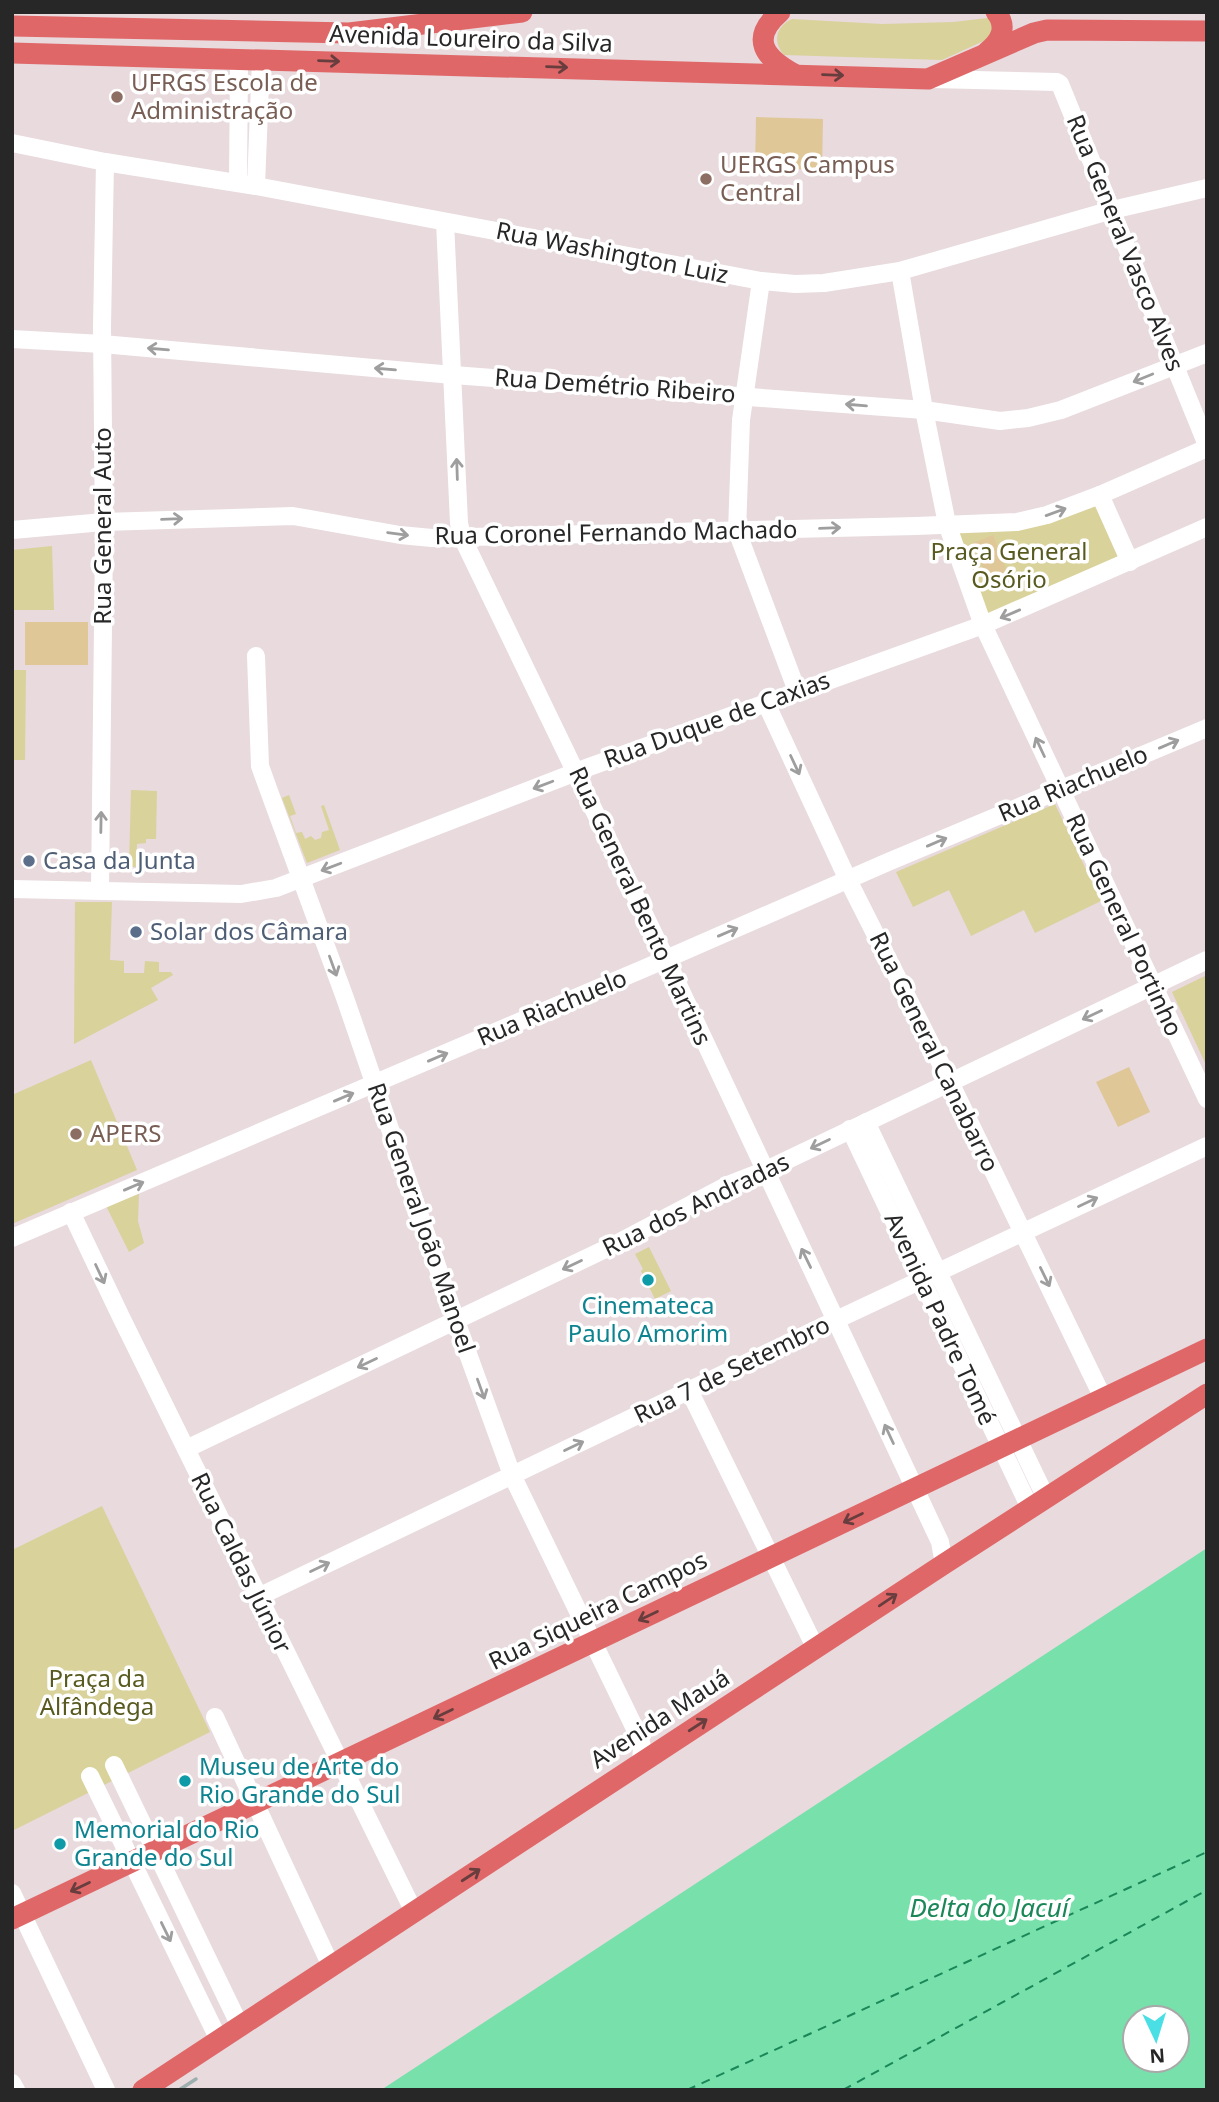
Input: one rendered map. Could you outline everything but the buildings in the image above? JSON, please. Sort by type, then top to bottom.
[{"type":"main road","name":"Avenida Loureiro da Silva","points":[[12,26],[234,21],[270,22],[349,33],[522,12]]},
{"type":"main road","points":[[779,12],[766,28],[765,50],[774,62],[794,74]]},
{"type":"main road","points":[[982,55],[993,47],[1003,32],[1001,19],[996,12]]},
{"type":"main road","points":[[234,21],[239,59]]},
{"type":"main road","points":[[261,60],[270,22]]},
{"type":"main road","name":"Avenida Loureiro da Silva","points":[[12,54],[928,79],[1034,33],[1047,30],[1207,31]]},
{"type":"main road","name":"Rua Siqueira Campos","points":[[17,1917],[1207,1349]]},
{"type":"main road","name":"Avenida Mauá","points":[[143,2090],[1207,1394]]},
{"type":"street","points":[[238,183],[239,59]]},
{"type":"street","points":[[256,186],[261,60]]},
{"type":"street","name":"Avenida Loureiro da Silva","points":[[928,79],[1057,82]]},
{"type":"street","name":"Rua General Vasco Alves","points":[[1057,82],[1063,89],[1207,447]]},
{"type":"street","name":"Rua Washington Luiz","points":[[12,143],[761,281],[795,284],[824,283],[900,271],[1112,210],[1207,188]]},
{"type":"street","name":"Rua General Auto","points":[[100,890],[105,162]]},
{"type":"street","name":"Rua General Bento Martins","points":[[446,222],[459,523],[462,537],[836,1320],[940,1542],[944,1564]]},
{"type":"street","name":"Rua General Portinho","points":[[900,271],[947,524],[983,625],[1207,1098]]},
{"type":"street","points":[[761,281],[743,396],[737,531],[797,691]]},
{"type":"street","name":"Rua Demétrio Ribeiro","points":[[12,339],[924,410],[1000,421],[1061,411],[1207,353]]},
{"type":"street","name":"Rua Coronel Fernando Machado","points":[[12,530],[104,522],[293,516],[432,538],[1017,522],[1048,515],[1100,495],[1207,447]]},
{"type":"street","points":[[1100,495],[1130,562]]},
{"type":"street","name":"Rua Duque de Caxias","points":[[12,889],[241,894],[276,888],[576,772],[983,625],[1207,527]]},
{"type":"street","name":"Rua General João Manoel","points":[[256,656],[260,765],[512,1475],[640,1739],[641,1762]]},
{"type":"street","name":"Rua General Canabarro","points":[[766,703],[848,880],[950,1082],[1104,1399]]},
{"type":"street","name":"Rua Riachuelo","points":[[12,1238],[1207,728]]},
{"type":"street","name":"Rua dos Andradas","points":[[186,1449],[616,1244],[728,1185],[764,1171],[1207,960]]},
{"type":"street","name":"Avenida Padre Tomé","points":[[858,1126],[929,1277],[955,1352],[972,1388],[1010,1444]]},
{"type":"street","name":"Rua 7 de Setembro","points":[[258,1597],[1207,1146]]},
{"type":"street","name":"Rua Caldas Júnior","points":[[71,1212],[414,1912]]},
{"type":"street","name":"Avenida Padre Tomé","points":[[929,1277],[971,1344],[989,1380],[1010,1444],[1038,1503]]},
{"type":"street","points":[[955,1352],[971,1344]]},
{"type":"street","points":[[972,1388],[989,1380]]},
{"type":"street","points":[[689,1390],[816,1649]]},
{"type":"street","points":[[215,1717],[331,1966]]},
{"type":"street","points":[[114,1765],[240,2026]]},
{"type":"street","points":[[90,1776],[219,2040]]},
{"type":"street","points":[[105,1804],[128,1793]]},
{"type":"street","points":[[118,1831],[141,1820]]},
{"type":"street","points":[[12,1893],[17,1917],[106,2090]]},
{"type":"street","points":[[12,2083],[16,2090]]},
{"type":"green space","points":[[988,18],[995,25],[988,39],[942,60],[784,55],[777,40],[779,30],[792,19],[882,24]]},
{"type":"green space","name":"Praça General Osório","points":[[1098,500],[1124,558],[985,619],[954,529]]},
{"type":"green space","points":[[52,546],[54,610],[12,610],[12,550]]},
{"type":"green space","points":[[12,670],[26,670],[25,760],[12,760]]},
{"type":"green space","points":[[131,790],[157,791],[156,839],[146,839],[146,843],[137,844],[136,867],[129,867]]},
{"type":"green space","points":[[289,795],[296,814],[290,816],[296,833],[302,832],[305,839],[311,836],[315,840],[321,838],[322,832],[329,830],[321,806],[324,805],[340,850],[307,863],[282,798]]},
{"type":"green space","points":[[1055,804],[1101,901],[1035,933],[1024,910],[971,936],[949,890],[913,907],[896,872]]},
{"type":"green space","points":[[75,902],[112,902],[110,960],[124,961],[124,973],[144,973],[145,961],[159,962],[159,972],[171,972],[173,975],[151,988],[158,1000],[74,1044]]},
{"type":"green space","points":[[1207,975],[1207,1067],[1172,992]]},
{"type":"green space","name":"APERS","points":[[91,1060],[137,1170],[12,1224],[12,1095]]},
{"type":"green space","points":[[139,1193],[138,1221],[144,1243],[129,1252],[105,1204]]},
{"type":"green space","points":[[649,1247],[671,1291],[655,1299],[635,1254]]},
{"type":"green space","name":"Praça da Alfândega","points":[[102,1506],[210,1732],[12,1831],[12,1550]]},
{"type":"shaded area","points":[[756,117],[823,119],[822,170],[755,168]]},
{"type":"shaded area","points":[[993,535],[1009,577],[989,585],[973,543]]},
{"type":"shaded area","points":[[25,622],[88,622],[88,665],[25,665]]},
{"type":"shaded area","points":[[1129,1067],[1150,1112],[1118,1127],[1096,1082]]},
{"type":"water","name":"Delta do Jacuí","points":[[1207,1548],[1207,2090],[381,2090]]},
{"type":"ferry route","points":[[687,2090],[1207,1852]]},
{"type":"ferry route","points":[[843,2090],[1207,1890]]},
{"type":"railway","points":[[179,2090],[196,2079]]},
{"type":"place","name":"UFRGS Escola de Administração","points":[[117,97]]},
{"type":"place","name":"UERGS Campus Central","points":[[706,179]]},
{"type":"place","name":"Casa da Junta","points":[[29,861]]},
{"type":"place","name":"Solar dos Câmara","points":[[136,932]]},
{"type":"place","name":"APERS","points":[[76,1134]]},
{"type":"place","name":"Cinemateca Paulo Amorim","points":[[648,1280]]},
{"type":"place","name":"Museu de Arte do Rio Grande do Sul","points":[[185,1781]]},
{"type":"place","name":"Memorial do Rio Grande do Sul","points":[[60,1844]]}]
